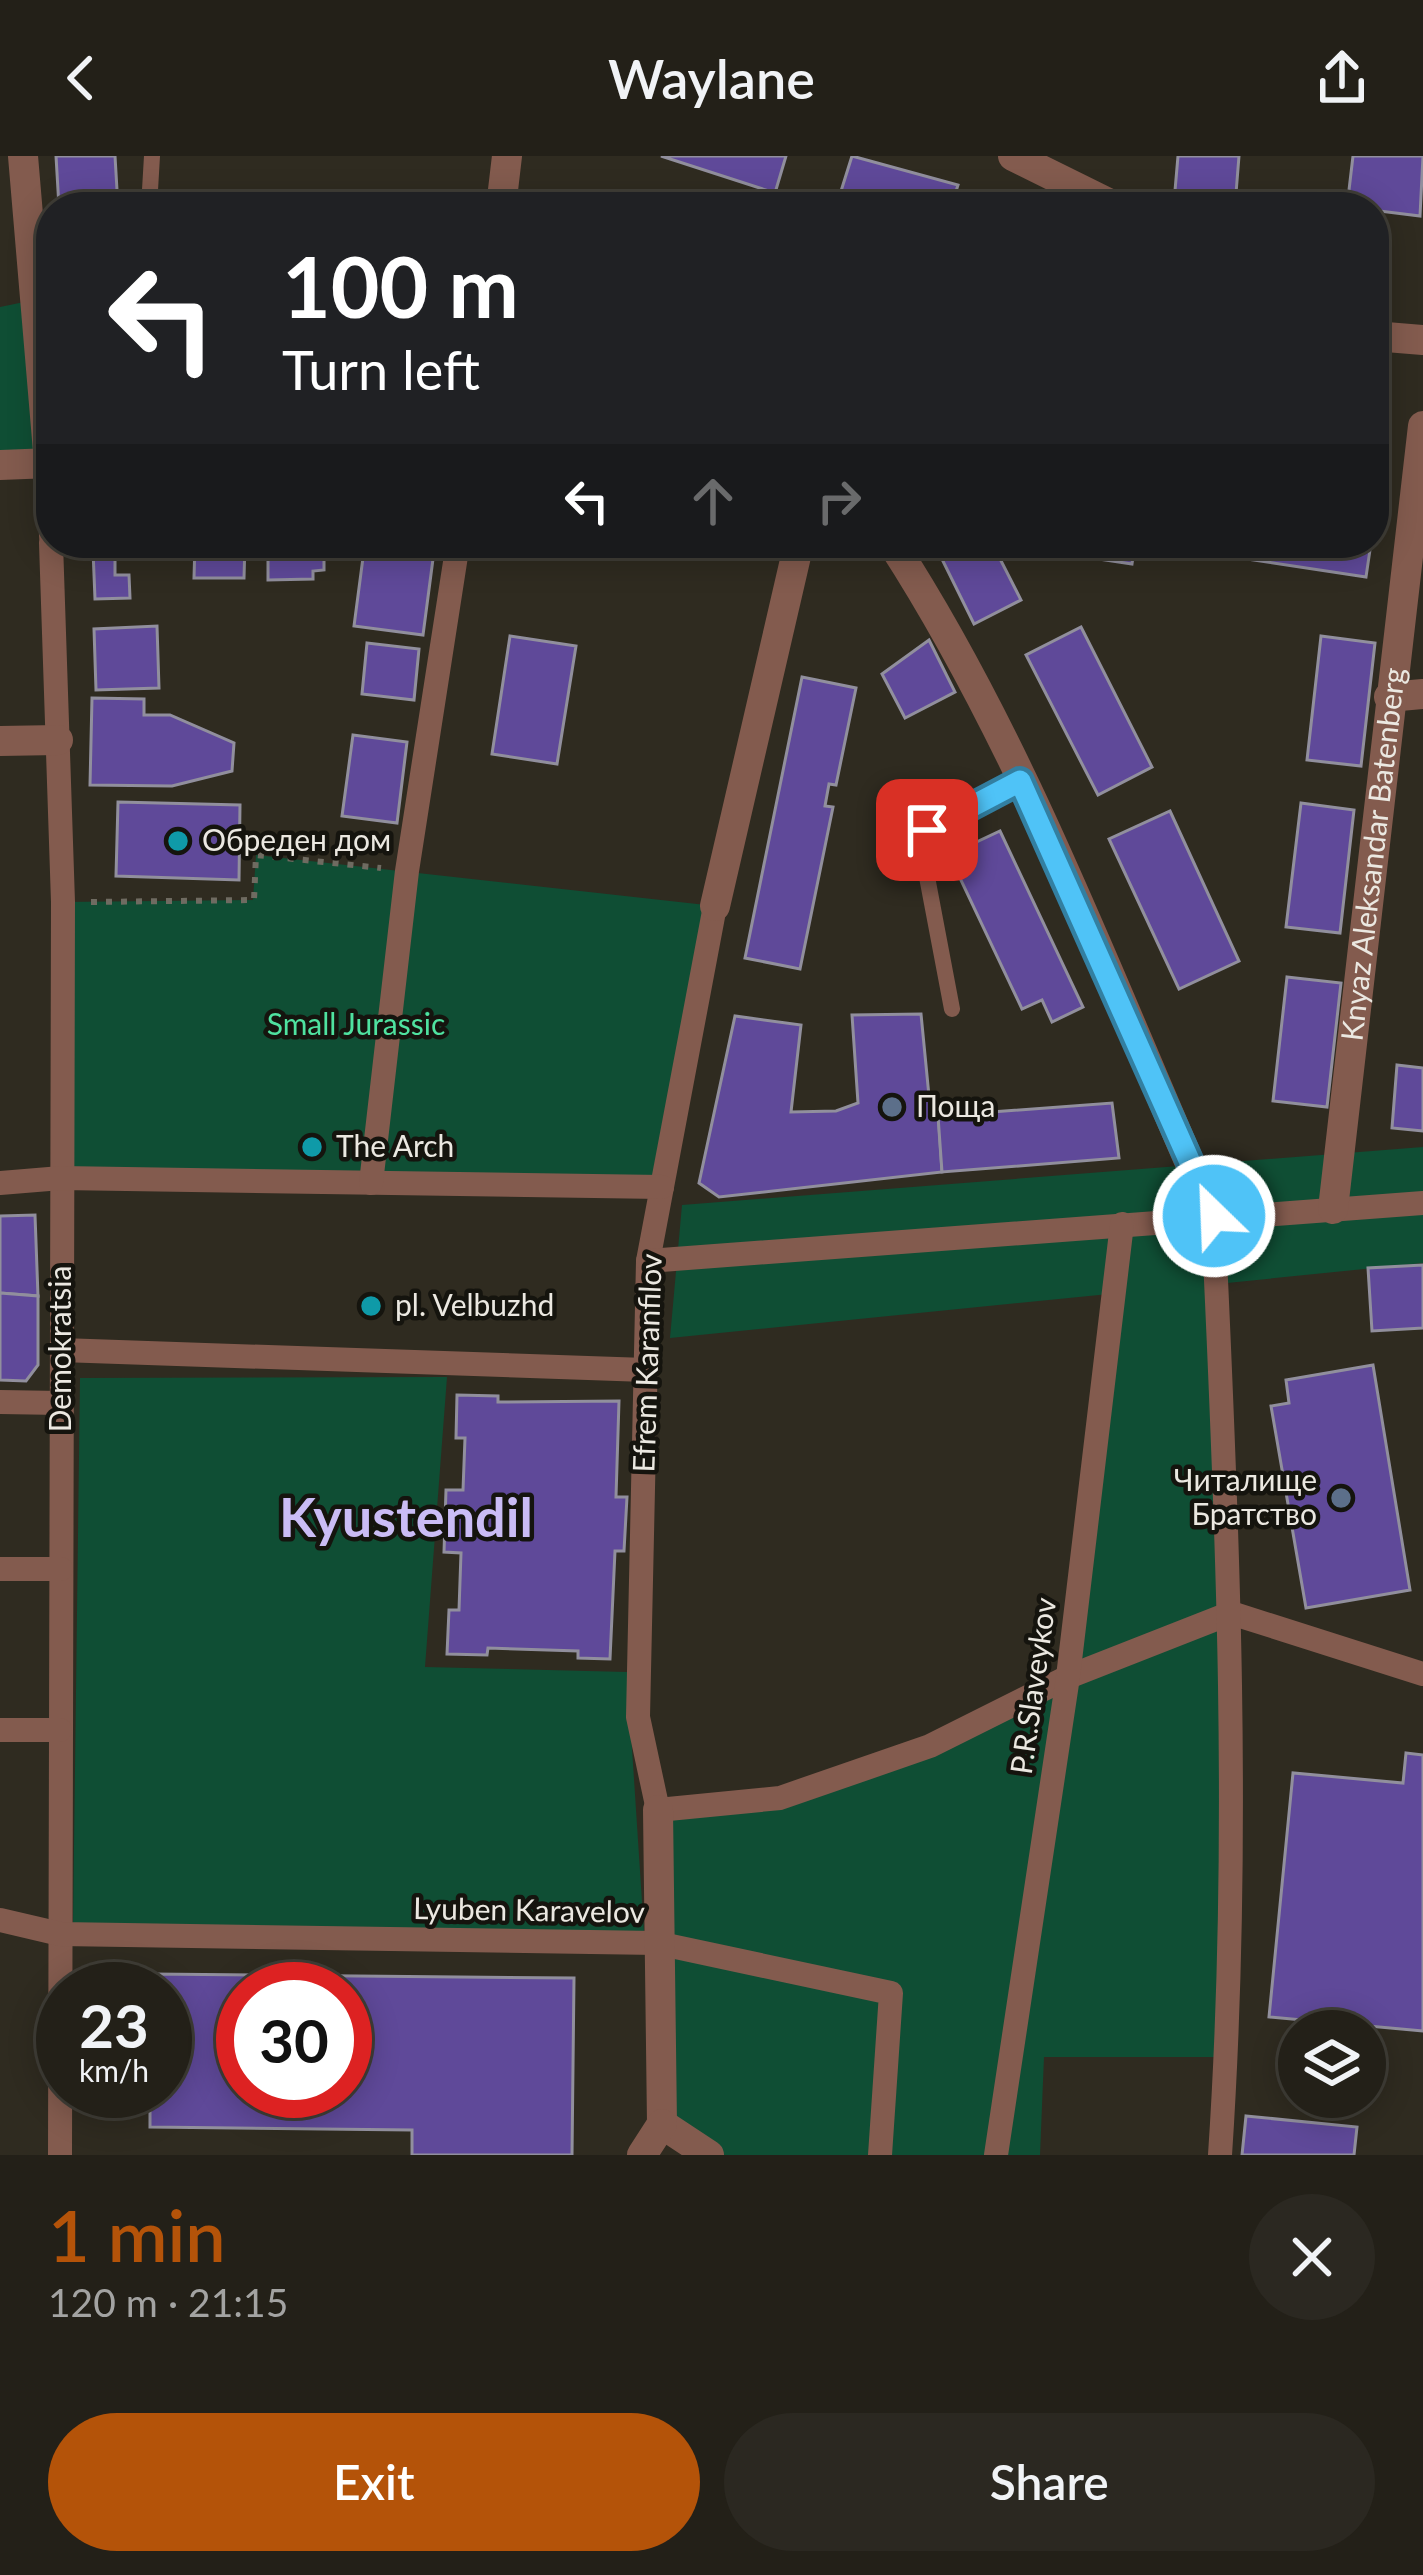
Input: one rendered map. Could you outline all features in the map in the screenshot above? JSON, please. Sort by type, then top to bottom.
[{"type":"street","name":"Demokratsia","points":[[23,156],[36,261]]},
{"type":"street","points":[[503,192],[507,156]]},
{"type":"street","points":[[1013,156],[1086,192]]},
{"type":"street","points":[[1389,337],[1423,340]]},
{"type":"street","name":"Knyaz Aleksandar Batenberg","points":[[1333,1209],[1423,426]]},
{"type":"street","points":[[0,465],[36,464]]},
{"type":"street","name":"Demokratsia","points":[[52,558],[63,902],[60,2155]]},
{"type":"street","points":[[371,1183],[407,871],[456,558]]},
{"type":"street","name":"Efrem Karanfilov","points":[[662,2124],[658,1810],[638,1718],[648,1261],[715,906],[796,558]]},
{"type":"street","points":[[902,558],[933,607],[1020,781],[1214,1216],[1232,1613],[1227,2054],[1220,2155]]},
{"type":"street","points":[[1389,697],[1423,694]]},
{"type":"street","points":[[0,741],[58,740]]},
{"type":"street","points":[[0,1184],[61,1178],[662,1187]]},
{"type":"street","points":[[648,1261],[1423,1202]]},
{"type":"street","name":"P.R.Slaveykov","points":[[996,2155],[1068,1677],[1122,1224]]},
{"type":"street","points":[[61,1350],[646,1370]]},
{"type":"street","points":[[0,1402],[61,1403]]},
{"type":"street","points":[[0,1569],[61,1570]]},
{"type":"street","points":[[658,1810],[780,1798],[930,1746],[1068,1677],[1232,1613],[1423,1674]]},
{"type":"street","points":[[0,1730],[60,1730]]},
{"type":"street","name":"Lyuben Karavelov","points":[[0,1920],[60,1934],[657,1943],[891,1993],[880,2155]]},
{"type":"street","points":[[642,2155],[662,2124],[709,2155]]},
{"type":"lane","points":[[150,192],[152,156]]},
{"type":"lane","points":[[952,1009],[920,839],[927,830],[1020,781]]},
{"type":"path","points":[[63,902],[254,900],[256,854],[407,871]]},
{"type":"green space","points":[[29,301],[36,458],[0,461],[0,307]]},
{"type":"green space","name":"Small Jurassic","points":[[256,855],[715,906],[662,1187],[61,1178],[63,902],[253,900]]},
{"type":"green space","points":[[1423,1147],[1423,1263],[1217,1284],[1231,1613],[1217,2057],[1044,2057],[1040,2155],[709,2155],[662,2124],[658,1810],[780,1798],[1068,1677],[1109,1294],[670,1338],[682,1205]]},
{"type":"green space","points":[[447,1377],[425,1667],[627,1672],[644,1932],[73,1924],[80,1378]]},
{"type":"building","points":[[56,156],[115,156],[117,192],[58,192]]},
{"type":"building","points":[[661,156],[786,156],[772,192]]},
{"type":"building","points":[[852,156],[958,185],[956,192],[841,192]]},
{"type":"building","points":[[1178,156],[1239,156],[1236,192],[1175,192]]},
{"type":"building","points":[[1353,156],[1423,156],[1420,216],[1389,212],[1389,192],[1349,192]]},
{"type":"building","points":[[93,558],[115,558],[115,575],[129,575],[130,598],[95,599]]},
{"type":"building","points":[[195,558],[245,558],[244,578],[194,578]]},
{"type":"building","points":[[268,558],[324,558],[324,570],[313,571],[313,579],[268,580]]},
{"type":"building","points":[[363,558],[433,559],[423,635],[354,626]]},
{"type":"building","points":[[941,558],[1000,558],[1021,600],[974,624]]},
{"type":"building","points":[[1092,558],[1133,558],[1132,564]]},
{"type":"building","points":[[1240,558],[1369,558],[1366,577]]},
{"type":"building","points":[[157,626],[159,688],[96,690],[94,629]]},
{"type":"building","points":[[1081,627],[1152,767],[1098,795],[1026,655]]},
{"type":"building","points":[[510,636],[576,646],[557,764],[492,754]]},
{"type":"building","points":[[1321,636],[1375,643],[1361,766],[1307,760]]},
{"type":"building","points":[[929,640],[955,692],[905,718],[882,674]]},
{"type":"building","points":[[367,643],[419,649],[414,700],[362,694]]},
{"type":"building","points":[[802,677],[856,688],[836,785],[829,784],[825,806],[833,807],[800,969],[745,958]]},
{"type":"building","points":[[92,698],[144,699],[144,715],[170,715],[234,743],[232,771],[172,786],[90,785]]},
{"type":"building","points":[[353,735],[407,742],[397,823],[342,816]]},
{"type":"building","name":"Обреден дом","points":[[118,802],[240,805],[239,880],[116,876]]},
{"type":"building","points":[[1301,803],[1354,810],[1340,933],[1286,927]]},
{"type":"building","points":[[1170,811],[1239,961],[1179,989],[1109,839]]},
{"type":"building","points":[[1000,831],[1083,1007],[1052,1022],[1042,1000],[1022,1009],[949,855]]},
{"type":"building","points":[[1287,977],[1341,983],[1327,1107],[1273,1101]]},
{"type":"building","name":"Поща","points":[[921,1014],[929,1096],[937,1096],[942,1172],[719,1197],[699,1183],[735,1016],[801,1025],[791,1112],[836,1111],[858,1103],[852,1015]]},
{"type":"building","points":[[1397,1065],[1423,1068],[1423,1131],[1392,1128]]},
{"type":"building","points":[[1112,1103],[1119,1158],[942,1172],[938,1116]]},
{"type":"building","points":[[35,1215],[38,1296],[0,1293],[0,1216]]},
{"type":"building","points":[[1423,1265],[1423,1328],[1372,1331],[1368,1268]]},
{"type":"building","points":[[0,1293],[38,1296],[38,1365],[26,1381],[0,1380]]},
{"type":"building","name":"Читалище Братство","points":[[1373,1365],[1410,1590],[1306,1608],[1271,1406],[1289,1403],[1286,1380]]},
{"type":"building","points":[[457,1395],[498,1396],[498,1402],[619,1401],[616,1497],[627,1497],[624,1551],[615,1551],[610,1659],[578,1658],[578,1651],[488,1648],[487,1655],[447,1654],[449,1610],[459,1610],[461,1553],[444,1552],[446,1490],[463,1490],[465,1438],[456,1438]]},
{"type":"building","points":[[1406,1753],[1423,1755],[1423,2031],[1386,2028],[1386,2010],[1278,2010],[1278,2018],[1269,2017],[1293,1773],[1403,1783]]},
{"type":"building","points":[[192,1974],[216,1975],[216,2118],[372,2118],[372,1976],[574,1978],[572,2155],[412,2155],[412,2130],[150,2127],[150,2118],[192,2118]]},
{"type":"building","points":[[1246,2116],[1357,2127],[1354,2155],[1242,2155]]},
{"type":"place","name":"Обреден дом","points":[[178,841]]},
{"type":"place","name":"Поща","points":[[892,1107]]},
{"type":"place","name":"The Arch","points":[[312,1147]]},
{"type":"place","name":"pl. Velbuzhd","points":[[371,1306]]},
{"type":"place","name":"Читалище Братство","points":[[1341,1498]]},
{"type":"district","name":"Kyustendil","points":[[406,1518]]},
{"type":"route","points":[[927,830],[1020,781],[1214,1216]]}]
